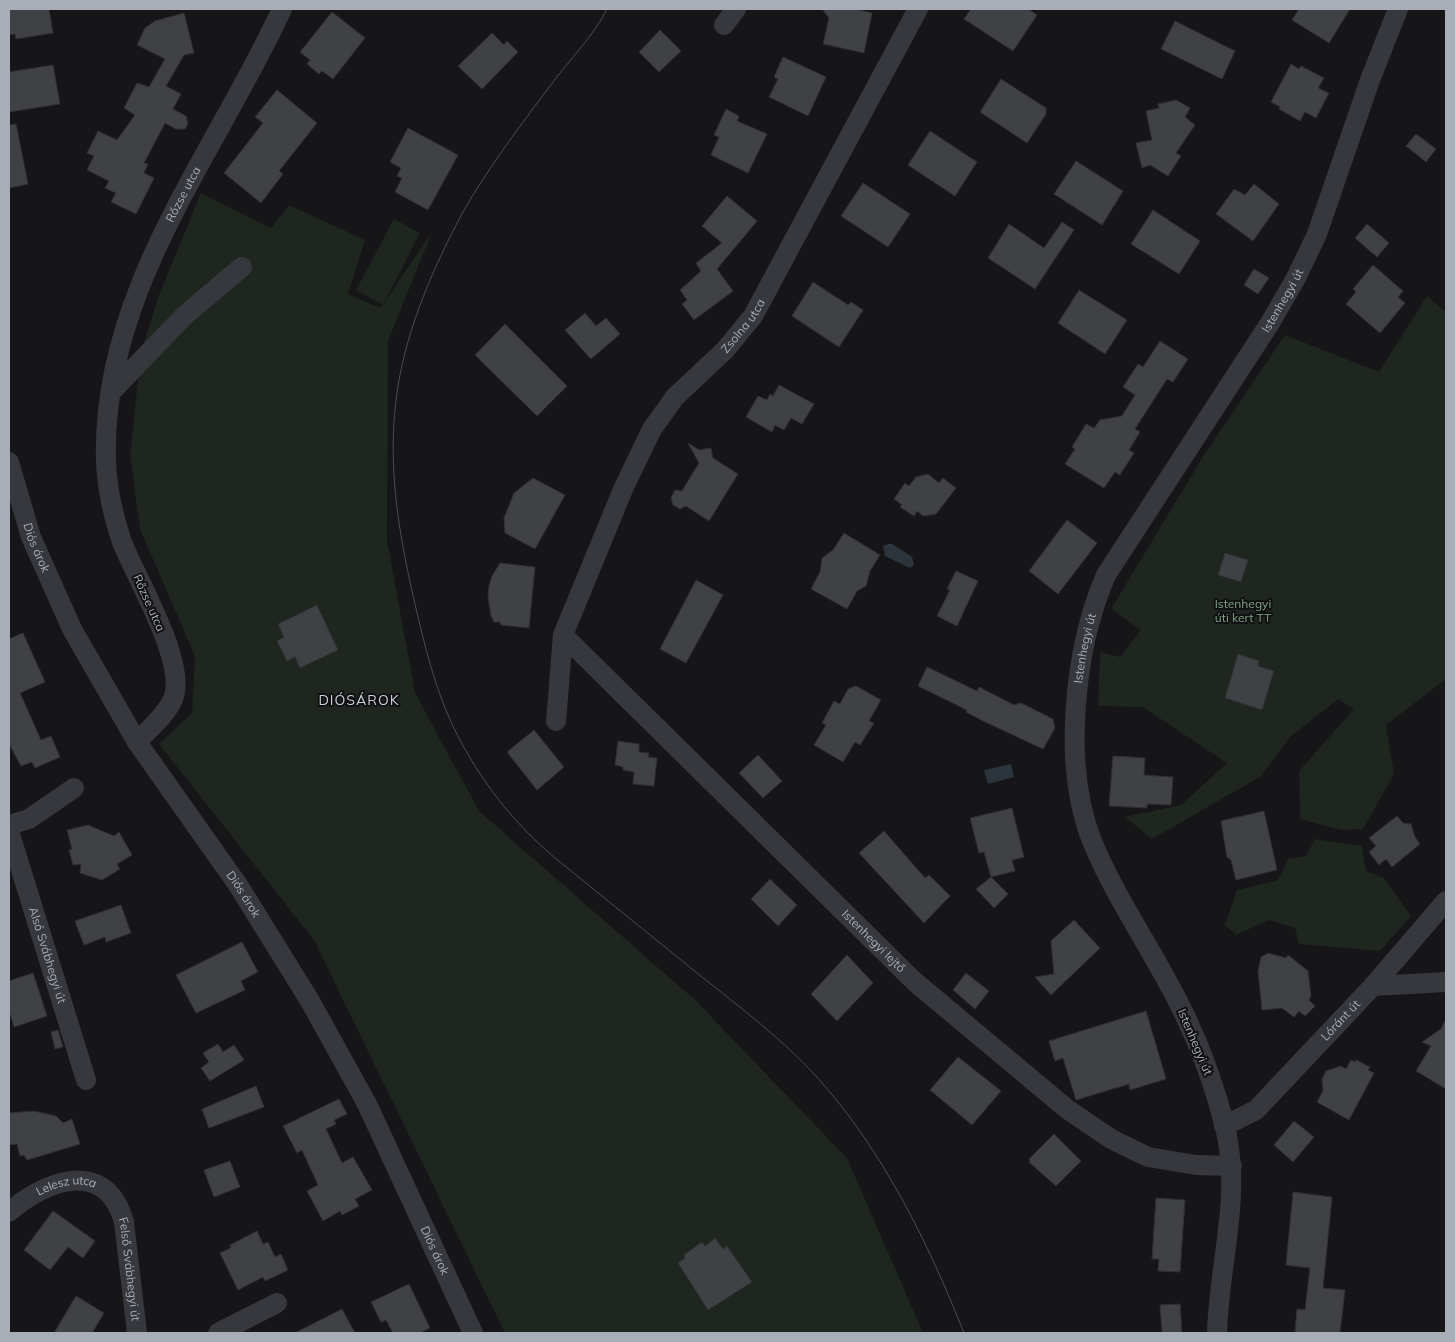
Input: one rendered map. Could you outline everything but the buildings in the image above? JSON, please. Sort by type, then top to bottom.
[{"type":"street","name":"Rőzse utca","points":[[137,742],[168,708],[177,684],[170,652],[123,544],[114,516],[106,459],[111,392],[119,348],[150,262],[165,230],[282,9]]},
{"type":"street","points":[[724,25],[736,9]]},
{"type":"street","name":"Zsolna utca","points":[[556,721],[563,635],[614,508],[652,429],[675,397],[725,350],[753,316],[918,9]]},
{"type":"street","name":"Istenhegyi út","points":[[1217,1333],[1232,1201],[1232,1166],[1214,1088],[1185,1014],[1109,879],[1086,823],[1078,790],[1076,743],[1083,653],[1095,600],[1106,575],[1270,323],[1296,278],[1317,234],[1370,80],[1398,9]]},
{"type":"street","points":[[111,392],[184,316],[242,267]]},
{"type":"street","name":"Diós árok","points":[[9,462],[31,537],[72,629],[137,742],[238,885],[310,1002],[367,1104],[473,1333]]},
{"type":"street","name":"Istenhegyi lejtő","points":[[563,635],[915,982],[1067,1108],[1110,1139],[1148,1157],[1196,1165],[1232,1166]]},
{"type":"street","points":[[9,826],[29,819],[74,788]]},
{"type":"street","name":"Alsó Svábhegyi út","points":[[9,831],[86,1080]]},
{"type":"street","name":"Lóránt út","points":[[1224,1126],[1256,1110],[1373,986],[1446,901]]},
{"type":"street","points":[[1373,986],[1446,982]]},
{"type":"street","name":"Lelesz utca","points":[[9,1212],[25,1198],[42,1189],[80,1179],[96,1184],[109,1194],[120,1207]]},
{"type":"street","name":"Felső Svábhegyi út","points":[[120,1207],[128,1243],[137,1333]]},
{"type":"street","points":[[218,1333],[277,1302]]},
{"type":"green space","points":[[201,193],[271,228],[289,205],[365,240],[348,294],[380,308],[382,304],[356,290],[394,219],[420,233],[384,303],[432,232],[388,341],[387,540],[415,693],[479,811],[695,1000],[847,1158],[923,1333],[505,1333],[314,940],[159,744],[192,713],[195,656],[140,529],[130,455],[141,352],[159,295]]},
{"type":"green space","name":"Istenhegyi úti kert TT","points":[[1427,296],[1446,312],[1446,679],[1386,725],[1394,774],[1363,829],[1341,830],[1300,819],[1299,771],[1354,709],[1338,699],[1290,737],[1260,777],[1152,839],[1125,817],[1181,805],[1227,763],[1143,707],[1098,706],[1100,652],[1120,657],[1141,630],[1111,609],[1204,455],[1285,335],[1379,372]]},
{"type":"green space","points":[[1315,839],[1362,846],[1366,871],[1384,878],[1411,916],[1380,951],[1299,944],[1295,928],[1269,920],[1236,935],[1225,925],[1237,890],[1278,880],[1288,859],[1306,856]]},
{"type":"shaded area","points":[[892,544],[912,557],[914,565],[910,568],[885,556],[883,546]]},
{"type":"shaded area","points":[[1011,764],[1014,777],[988,784],[984,770]]},
{"type":"tram line","points":[[607,9],[588,39],[557,76],[494,163],[463,212],[423,296],[408,341],[398,386],[393,441],[394,468],[403,550],[428,658],[439,693],[462,744],[481,776],[515,819],[555,858],[775,1037],[803,1062],[840,1104],[882,1165],[919,1231],[964,1333]]},
{"type":"district","name":"DIÓSÁROK","points":[[359,700]]}]
